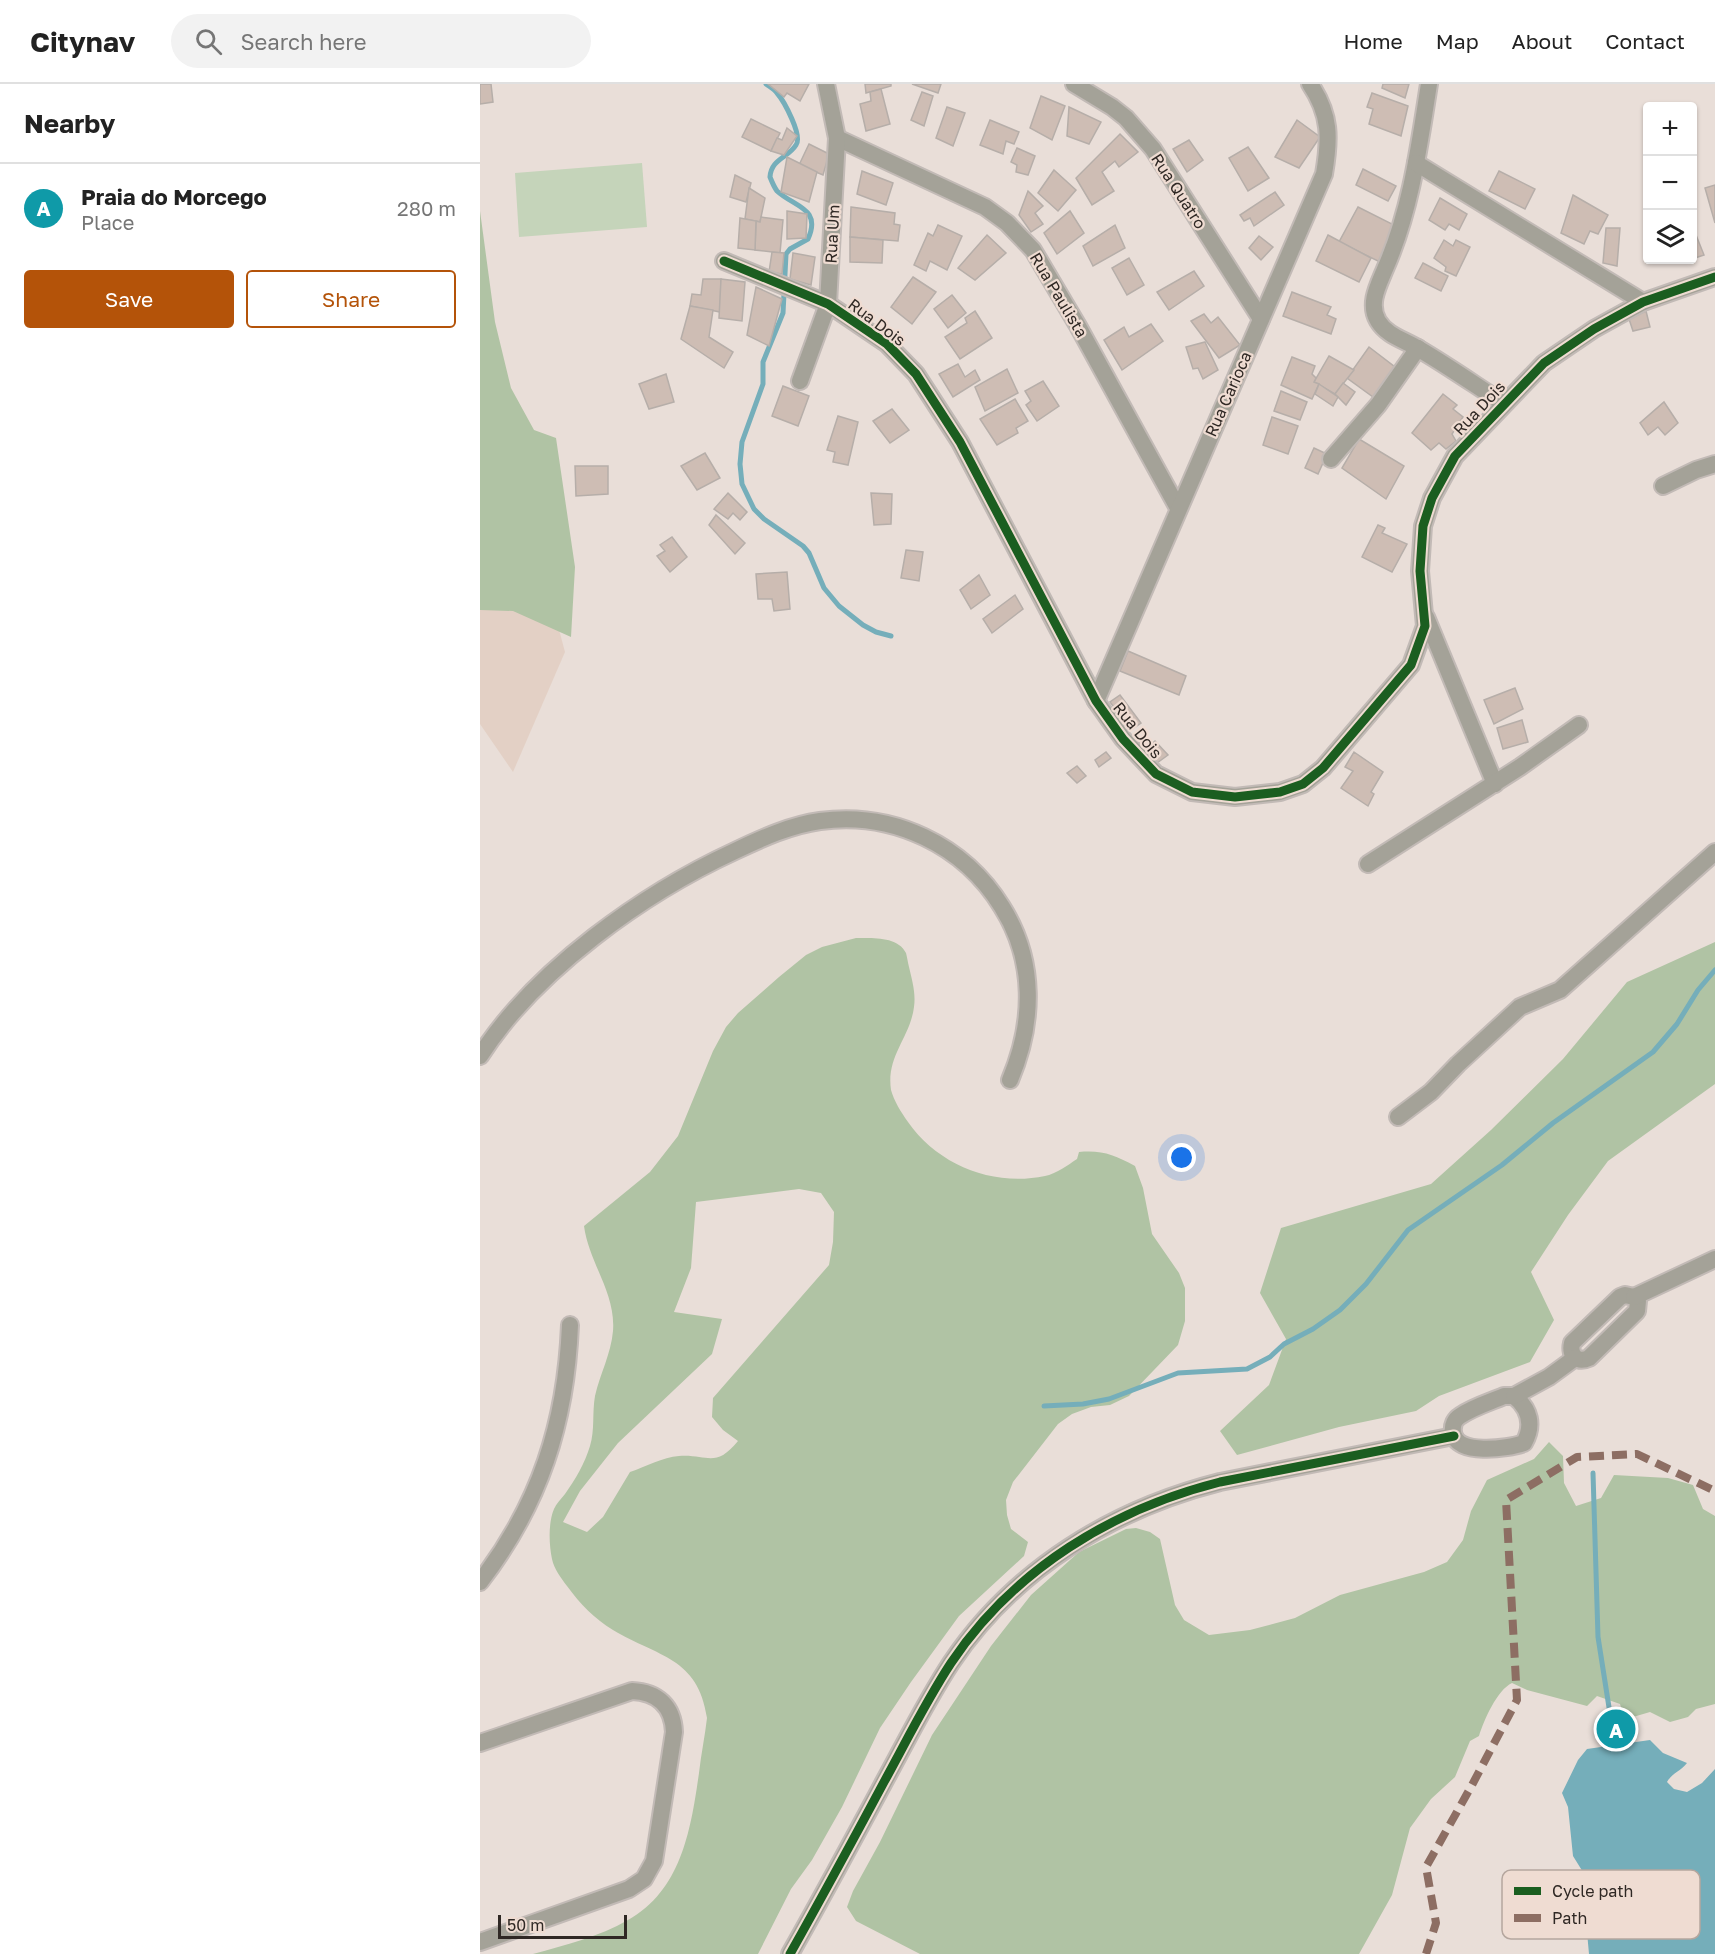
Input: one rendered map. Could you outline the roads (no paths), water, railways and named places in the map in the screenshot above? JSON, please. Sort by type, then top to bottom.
[{"type":"street","name":"Rua Um","points":[[800,381],[828,304],[837,138],[826,84]]},
{"type":"street","name":"Rua Quatro","points":[[1074,84],[1126,118],[1153,149],[1261,319]]},
{"type":"street","name":"Rua Carioca","points":[[1096,701],[1324,174],[1329,144],[1326,114],[1310,84]]},
{"type":"street","points":[[1429,84],[1407,207],[1397,242],[1376,290],[1374,314],[1389,333],[1418,348],[1503,403]]},
{"type":"street","name":"Rua Paulista","points":[[837,138],[985,207],[1007,223],[1033,250],[1078,326],[1178,508]]},
{"type":"street","points":[[1416,163],[1643,302]]},
{"type":"street","name":"Rua Dois","points":[[724,261],[828,304],[887,344],[916,374],[960,442],[1096,701],[1123,739],[1156,774],[1173,783],[1192,792],[1235,797],[1280,792],[1303,784],[1323,768],[1411,665],[1425,626],[1420,571],[1423,526],[1432,498],[1455,456],[1503,403],[1544,363],[1594,329],[1643,302],[1715,277]]},
{"type":"street","points":[[1331,459],[1378,405],[1418,348]]},
{"type":"street","points":[[1663,486],[1696,470],[1715,464]]},
{"type":"street","points":[[1423,610],[1495,784]]},
{"type":"street","points":[[1368,864],[1495,784],[1579,725]]},
{"type":"street","points":[[480,1056],[500,1028],[551,974],[584,946],[649,898],[714,861],[782,831],[820,821],[858,820],[878,822],[915,832],[951,851],[983,880],[1007,915],[1023,955],[1029,998],[1024,1040],[1010,1080]]},
{"type":"street","points":[[1398,1117],[1431,1092],[1458,1064],[1520,1008],[1560,990],[1715,852]]},
{"type":"street","points":[[1514,1396],[1525,1406],[1530,1420],[1530,1428],[1524,1443],[1512,1448],[1467,1448],[1457,1442],[1454,1436],[1454,1425],[1460,1416],[1504,1396],[1514,1396],[1549,1377],[1575,1358],[1579,1360],[1589,1358],[1637,1311],[1638,1301],[1634,1297],[1715,1259]]},
{"type":"street","points":[[480,1582],[502,1552],[528,1507],[551,1449],[565,1387],[570,1325]]},
{"type":"street","points":[[790,1954],[936,1687],[970,1637],[990,1614],[1058,1554],[1108,1523],[1191,1489],[1454,1436]]},
{"type":"street","points":[[480,1743],[632,1691],[658,1698],[671,1712],[674,1722],[654,1860],[644,1879],[629,1889],[480,1942]]},
{"type":"water","points":[[1650,1740],[1663,1753],[1687,1763],[1667,1782],[1674,1789],[1687,1792],[1702,1783],[1715,1769],[1715,1954],[1589,1954],[1588,1939],[1700,1939],[1700,1870],[1582,1870],[1573,1856],[1568,1807],[1562,1793],[1578,1760],[1587,1749]]},
{"type":"waterway","points":[[766,84],[784,103],[797,134],[796,145],[773,166],[770,177],[777,191],[809,214],[811,229],[808,239],[790,249],[786,254],[783,313],[763,362],[763,384],[742,442],[740,464],[742,484],[754,509],[809,553],[824,588],[839,606],[863,625],[891,636]]},
{"type":"waterway","points":[[1044,1406],[1083,1404],[1109,1399],[1178,1373],[1247,1369],[1270,1357],[1284,1344],[1313,1329],[1340,1310],[1366,1284],[1408,1230],[1502,1165],[1553,1123],[1653,1052],[1677,1024],[1698,990],[1715,970]]},
{"type":"waterway","points":[[1593,1473],[1598,1637],[1616,1752]]},
{"type":"place","name":"Praia do Morcego","points":[[1616,1729]]}]
